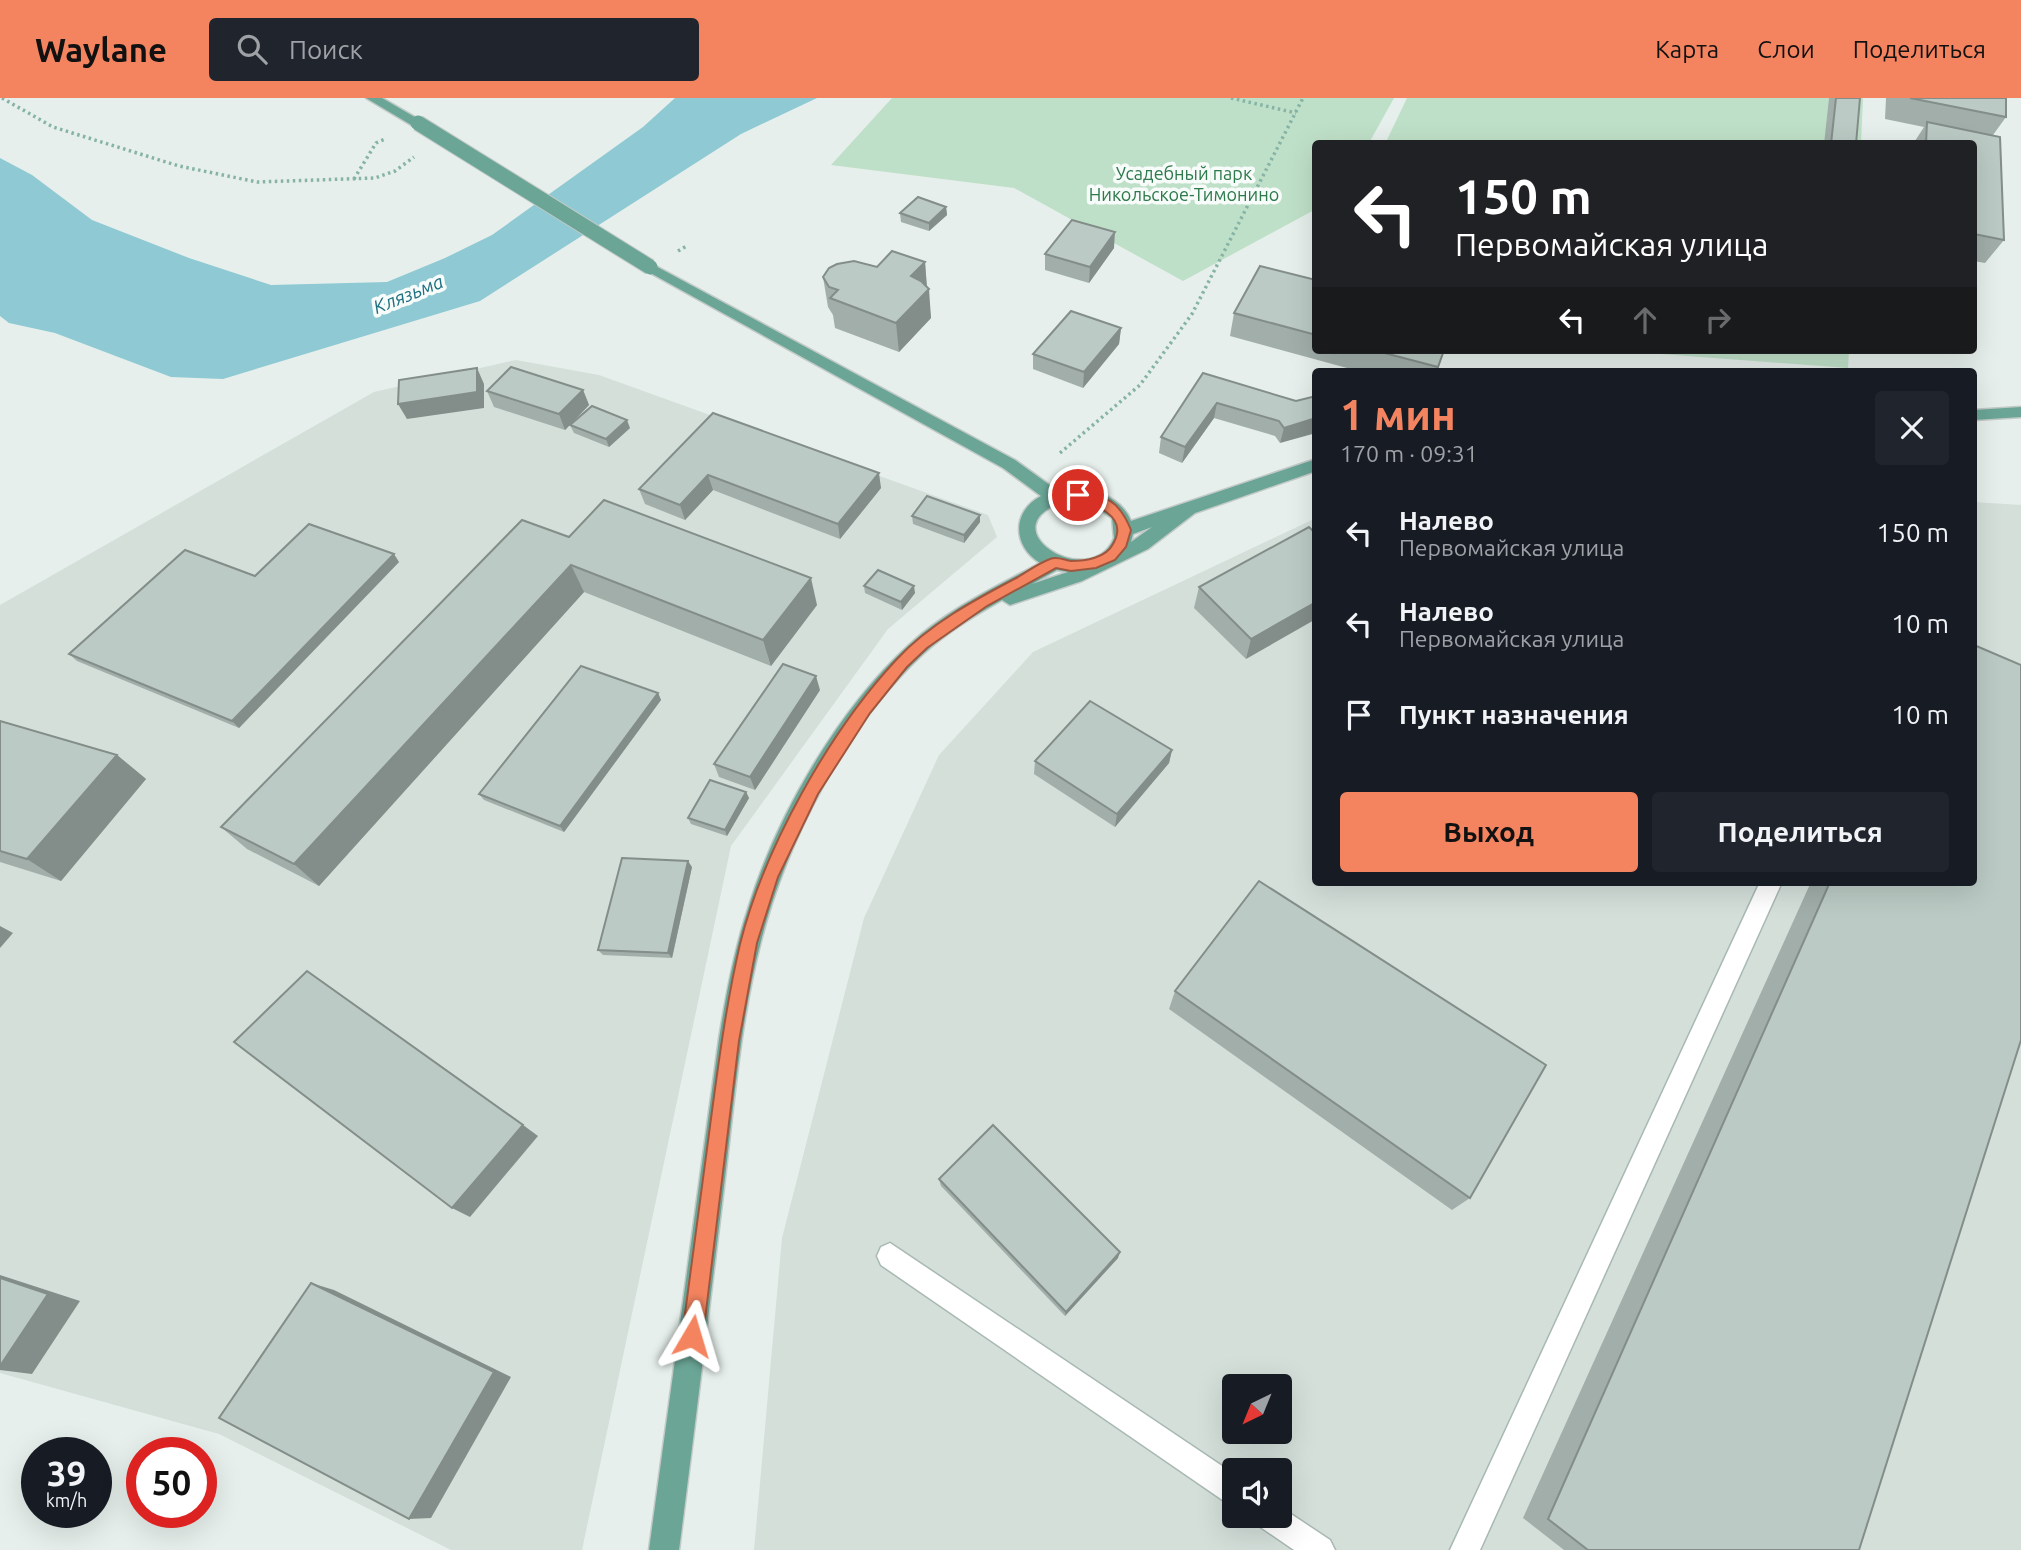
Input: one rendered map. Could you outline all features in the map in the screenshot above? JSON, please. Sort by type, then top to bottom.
[{"type":"main road","points":[[372,98],[418,123],[650,267],[987,452],[1054,497]]},
{"type":"main road","points":[[1977,415],[2021,412]]},
{"type":"main road","points":[[1124,530],[1312,466]]},
{"type":"main road","points":[[1078,495],[1100,500],[1118,513],[1124,530],[1119,547],[1103,560],[1080,566],[1055,563],[1035,551],[1025,529],[1027,517],[1035,507],[1054,497],[1078,495]]},
{"type":"main road","points":[[967,612],[1076,576],[1142,544],[1190,507]]},
{"type":"main road","points":[[664,1550],[730,1041],[749,943],[759,907],[784,846],[812,790],[865,708],[902,663],[967,612],[1055,563]]},
{"type":"lane","points":[[1465,1550],[1768,886]]},
{"type":"lane","points":[[890,1256],[1222,1483]]},
{"type":"lane","points":[[1287,1528],[1320,1550]]},
{"type":"path","points":[[2,98],[53,127],[179,166],[257,182],[375,178],[395,171],[411,159]]},
{"type":"path","points":[[1231,98],[1296,113]]},
{"type":"path","points":[[1060,453],[1140,385],[1192,314],[1303,98]]},
{"type":"path","points":[[354,179],[376,143]]},
{"type":"shaded area","points":[[516,360],[599,375],[988,515],[997,537],[888,629],[731,846],[582,1550],[451,1550],[219,1434],[0,1373],[0,605],[374,392]]},
{"type":"shaded area","points":[[1977,502],[2021,505],[2021,1550],[754,1550],[782,1238],[864,918],[939,755],[1033,652],[1312,520],[1312,886],[1977,886]]},
{"type":"green space","name":"Усадебный парк Никольское-Тимонино","points":[[892,98],[1394,98],[1371,140],[1312,140],[1312,211],[1183,281],[1014,188],[831,165]]},
{"type":"green space","points":[[1407,98],[1863,98],[1861,140],[1387,140]]},
{"type":"green space","points":[[1661,354],[1849,354],[1848,368]]},
{"type":"water","name":"Клязьма","points":[[675,98],[817,98],[741,134],[480,301],[223,379],[171,377],[55,333],[9,323],[0,316],[0,158],[32,175],[92,220],[189,258],[271,285],[387,282],[492,235],[643,127]]},
{"type":"building","points":[[1836,98],[1860,98],[1856,140],[1831,140]]},
{"type":"building","points":[[1910,98],[2006,98],[2006,117]]},
{"type":"building","points":[[1927,122],[2000,137],[2004,240],[1977,235],[1977,140],[1926,140]]},
{"type":"building","points":[[918,197],[946,207],[929,223],[900,213]]},
{"type":"building","points":[[1072,220],[1115,232],[1090,267],[1045,254]]},
{"type":"building","points":[[892,251],[925,262],[911,276],[929,289],[896,323],[830,298],[838,290],[829,287],[823,277],[829,268],[854,261],[877,267]]},
{"type":"building","points":[[1260,266],[1312,279],[1312,334],[1234,313]]},
{"type":"building","points":[[1071,311],[1121,328],[1084,372],[1033,354]]},
{"type":"building","points":[[1388,354],[1443,354],[1438,367]]},
{"type":"building","points":[[511,367],[583,390],[559,414],[487,391]]},
{"type":"building","points":[[477,368],[477,392],[398,404],[399,380]]},
{"type":"building","points":[[1203,373],[1296,401],[1312,397],[1312,419],[1284,428],[1279,421],[1217,403],[1185,447],[1161,437]]},
{"type":"building","points":[[592,406],[627,420],[606,439],[570,425]]},
{"type":"building","points":[[713,413],[879,473],[838,524],[708,475],[680,505],[639,489]]},
{"type":"building","points":[[927,496],[980,515],[964,535],[912,516]]},
{"type":"building","points":[[604,500],[811,578],[763,640],[571,565],[294,864],[221,827],[522,520],[569,537]]},
{"type":"building","points":[[309,524],[394,554],[232,721],[69,654],[185,550],[255,576]]},
{"type":"building","points":[[1309,527],[1312,530],[1312,604],[1251,639],[1199,587]]},
{"type":"building","points":[[878,570],[914,586],[901,602],[864,586]]},
{"type":"building","points":[[1977,646],[2021,665],[2021,1040],[1859,1550],[1588,1550],[1548,1519],[1828,886],[1977,886]]},
{"type":"building","points":[[783,664],[816,676],[750,777],[714,764]]},
{"type":"building","points":[[581,666],[658,693],[560,826],[479,794]]},
{"type":"building","points":[[1090,701],[1172,750],[1117,814],[1035,761]]},
{"type":"building","points":[[0,721],[117,755],[27,859],[0,851]]},
{"type":"building","points":[[710,780],[746,792],[725,830],[688,818]]},
{"type":"building","points":[[622,858],[688,861],[668,953],[598,950]]},
{"type":"building","points":[[1259,881],[1546,1065],[1470,1198],[1175,991]]},
{"type":"building","points":[[307,971],[523,1125],[452,1208],[234,1042]]},
{"type":"building","points":[[993,1125],[1120,1252],[1066,1312],[939,1179]]},
{"type":"building","points":[[0,1278],[48,1294],[0,1366]]},
{"type":"building","points":[[311,1283],[494,1372],[409,1519],[219,1418]]},
{"type":"route","points":[[692,1336],[730,1041],[749,943],[759,907],[784,846],[812,790],[865,708],[902,663],[922,645],[982,602],[1055,563],[1088,565],[1115,552],[1124,536],[1124,524],[1118,513],[1100,500],[1078,495]]}]
